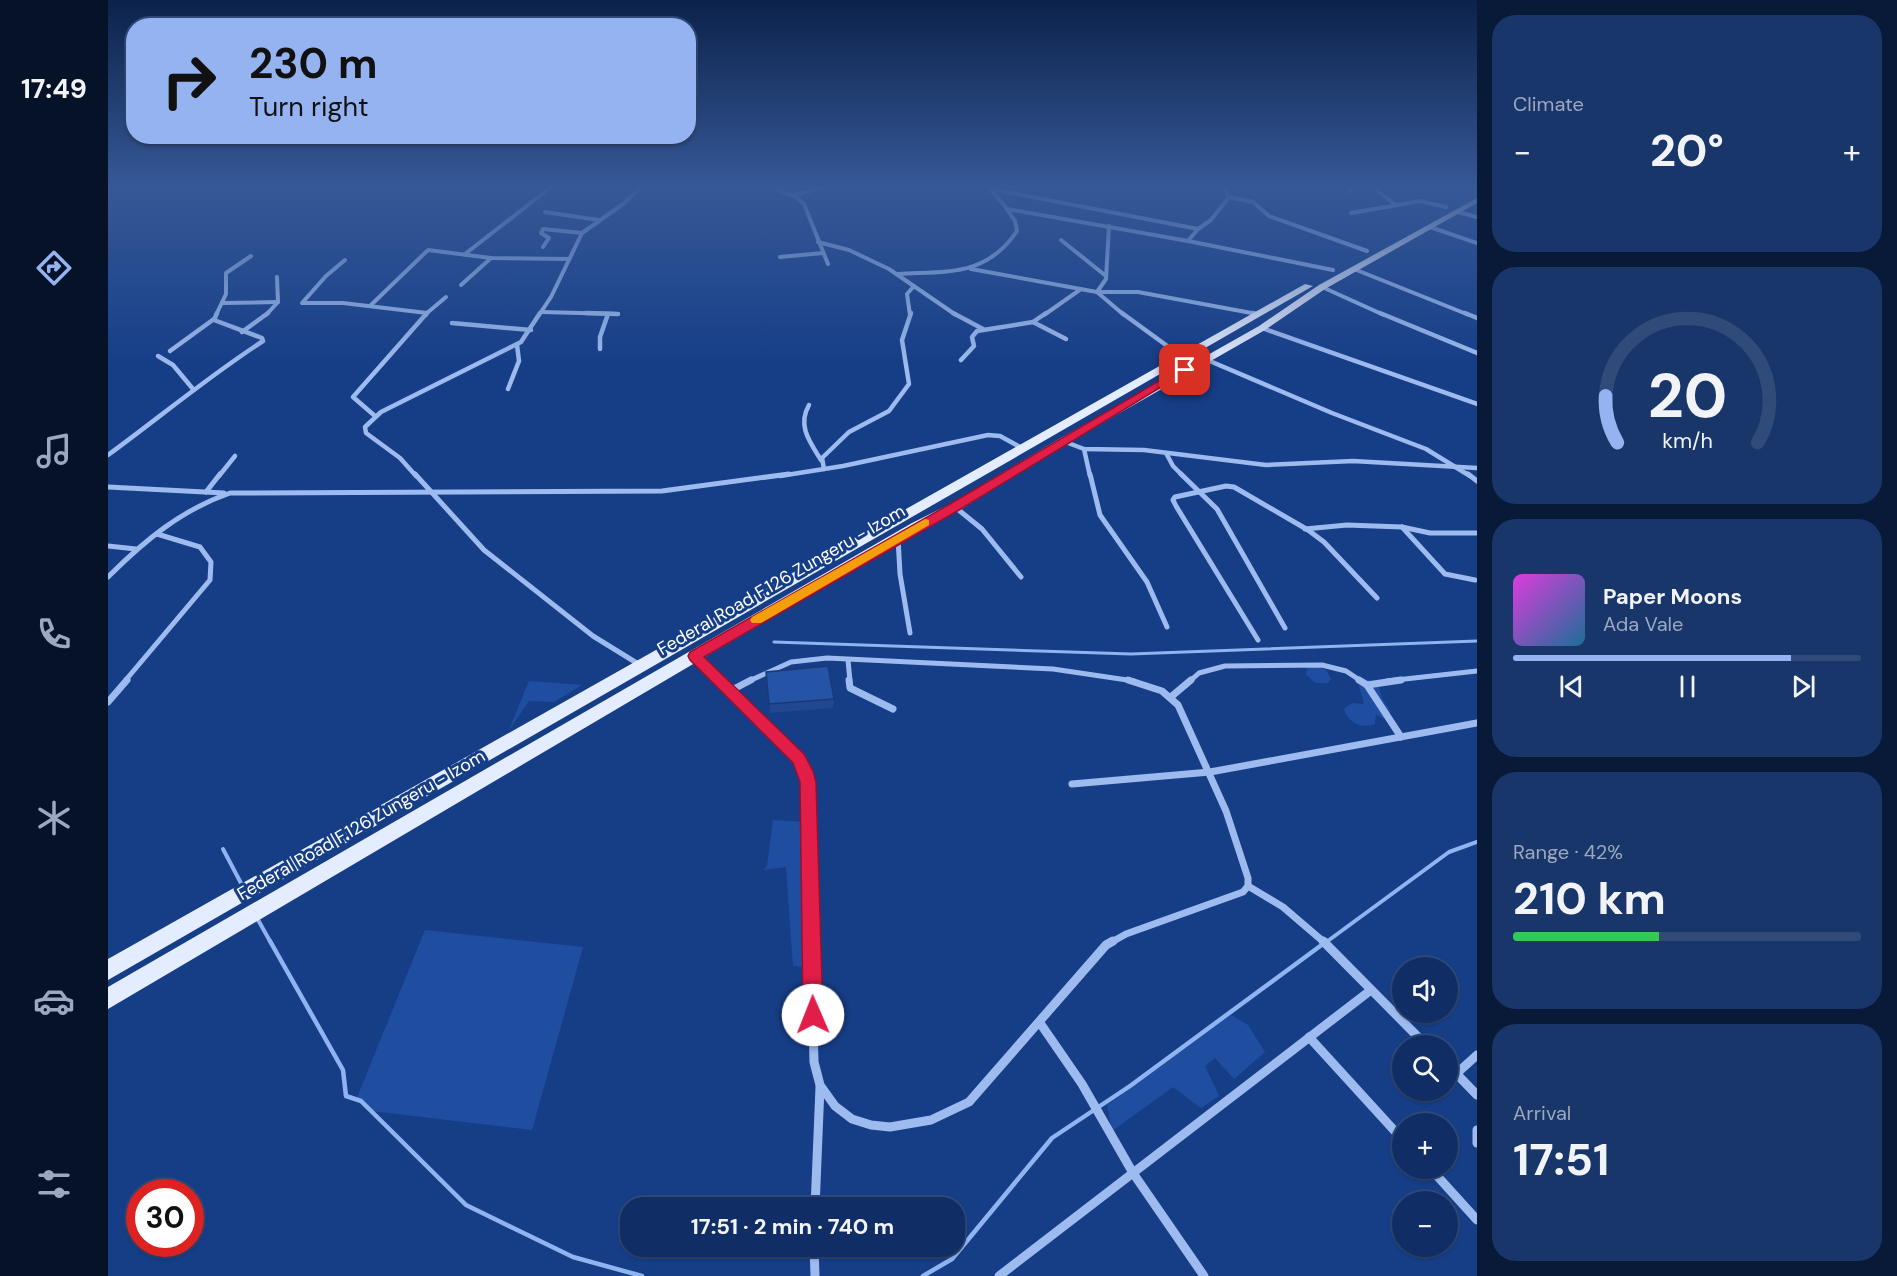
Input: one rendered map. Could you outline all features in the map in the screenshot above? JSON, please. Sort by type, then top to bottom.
[{"type":"main road","name":"Federal Road F.126 Zungeru - Izom","points":[[108,999],[917,526],[955,507],[1205,359],[1333,270],[1374,248]]},
{"type":"main road","name":"Federal Road F.126 Zungeru - Izom","points":[[108,970],[1181,356],[1259,321],[1393,248]]},
{"type":"main road","points":[[903,515],[917,526]]},
{"type":"street","points":[[465,254],[473,248]]},
{"type":"street","points":[[575,248],[526,338],[517,345],[375,416],[364,427],[366,433],[400,458],[484,550],[593,636],[641,666]]},
{"type":"street","points":[[821,248],[828,264]]},
{"type":"street","points":[[839,248],[898,274],[949,311],[982,329]]},
{"type":"street","points":[[971,269],[1004,248]]},
{"type":"street","points":[[1070,248],[1106,276]]},
{"type":"street","points":[[1097,292],[1106,276],[1108,248]]},
{"type":"street","points":[[1221,248],[1333,270]]},
{"type":"street","points":[[1357,248],[1367,251]]},
{"type":"street","points":[[371,305],[429,250],[491,258],[569,259]]},
{"type":"street","points":[[780,257],[823,253]]},
{"type":"street","points":[[170,351],[214,319],[226,294],[226,273],[251,256]]},
{"type":"street","points":[[461,285],[491,258]]},
{"type":"street","points":[[345,260],[326,276],[302,303],[371,305],[427,313]]},
{"type":"street","points":[[898,274],[971,269],[1097,292],[1137,292],[1259,321],[1382,373],[1477,404]]},
{"type":"street","points":[[1354,269],[1477,318]]},
{"type":"street","points":[[242,332],[263,318],[278,302],[277,277]]},
{"type":"street","points":[[821,460],[849,432],[889,411],[909,384],[902,340],[911,313],[906,295],[914,286]]},
{"type":"street","points":[[1322,286],[1427,334],[1477,353]]},
{"type":"street","points":[[961,360],[974,346],[972,337],[982,329],[1033,322],[1081,289]]},
{"type":"street","points":[[1097,292],[1113,307],[1181,356]]},
{"type":"street","points":[[375,416],[353,398],[427,313],[446,297]]},
{"type":"street","points":[[223,303],[278,302]]},
{"type":"street","points":[[542,312],[618,314]]},
{"type":"street","points":[[600,349],[600,337],[608,314]]},
{"type":"street","points":[[108,455],[159,418],[215,372],[263,341],[262,338],[214,319]]},
{"type":"street","points":[[1033,322],[1066,339]]},
{"type":"street","points":[[452,323],[531,330]]},
{"type":"street","points":[[508,389],[520,360],[521,351],[517,345]]},
{"type":"street","points":[[158,356],[173,365],[193,389]]},
{"type":"street","points":[[1205,359],[1256,377],[1331,412],[1430,450],[1460,466],[1477,481]]},
{"type":"street","points":[[809,405],[804,411],[802,425],[824,469]]},
{"type":"street","points":[[108,487],[230,493],[663,490],[706,487],[824,469],[988,435],[1000,436],[1022,448]]},
{"type":"street","points":[[1063,441],[1084,449],[1133,450],[1266,465],[1353,461],[1477,468]]},
{"type":"street","points":[[1084,449],[1100,515],[1147,582],[1167,627]]},
{"type":"street","points":[[1167,453],[1173,466],[1217,508],[1285,628]]},
{"type":"street","points":[[206,492],[235,456]]},
{"type":"street","points":[[1258,640],[1174,503],[1175,497],[1226,486],[1234,487],[1304,530],[1308,530],[1324,543],[1377,598]]},
{"type":"street","points":[[108,577],[136,549],[157,534],[203,503],[230,493]]},
{"type":"street","points":[[955,507],[982,528],[1022,577]]},
{"type":"street","points":[[1304,530],[1347,525],[1402,527],[1430,533],[1477,533]]},
{"type":"street","points":[[1402,527],[1445,574],[1476,580]]},
{"type":"street","points":[[108,702],[210,580],[211,562],[200,547],[157,534]]},
{"type":"street","points":[[898,538],[900,574],[910,633]]},
{"type":"street","points":[[108,546],[136,549]]},
{"type":"street","points":[[695,656],[799,759],[808,782],[814,1062],[820,1087],[815,1197]]},
{"type":"street","points":[[730,691],[792,662],[848,660],[1023,666],[1093,673],[1133,681],[1172,696],[1210,772],[1248,878],[1248,886],[1243,892],[1126,934],[1106,945],[1091,959],[1040,1023],[969,1102],[944,1117],[909,1127],[884,1127],[859,1123],[839,1111],[820,1087]]},
{"type":"street","points":[[848,660],[850,688],[892,709]]},
{"type":"street","points":[[1172,696],[1200,673],[1225,666],[1323,665],[1346,671],[1367,685],[1401,737]]},
{"type":"street","points":[[1367,685],[1373,681],[1477,671]]},
{"type":"street","points":[[1072,784],[1210,772],[1477,723]]},
{"type":"street","points":[[1248,886],[1283,907],[1310,928],[1416,1035]]},
{"type":"street","points":[[999,1276],[1371,990]]},
{"type":"street","points":[[1040,1023],[1082,1084],[1133,1173],[1204,1276]]},
{"type":"street","points":[[1309,1037],[1392,1128]]},
{"type":"street","points":[[1458,1072],[1477,1054]]},
{"type":"street","points":[[1458,1076],[1477,1095]]},
{"type":"street","points":[[1477,1130],[1477,1143]]},
{"type":"street","points":[[1440,1179],[1477,1220]]},
{"type":"street","points":[[814,1257],[815,1276]]},
{"type":"shaded area","points":[[1318,666],[1326,670],[1331,679],[1328,683],[1316,683],[1306,675],[1307,667]]},
{"type":"shaded area","points":[[1368,679],[1379,687],[1382,699],[1391,712],[1384,719],[1376,714],[1375,724],[1365,726],[1352,721],[1344,709],[1352,703],[1364,704],[1359,685]]},
{"type":"shaded area","points":[[529,681],[582,685],[554,702],[529,701],[508,732]]},
{"type":"shaded area","points":[[773,820],[804,822],[807,967],[793,966],[786,867],[763,870],[767,866]]},
{"type":"shaded area","points":[[425,930],[583,947],[532,1130],[372,1111],[356,1100]]},
{"type":"shaded area","points":[[1231,1015],[1248,1025],[1265,1052],[1234,1079],[1215,1058],[1205,1066],[1219,1096],[1201,1108],[1173,1087],[1112,1131],[1107,1105]]},
{"type":"building","points":[[828,666],[834,699],[769,704],[766,672]]},
{"type":"waterway","points":[[774,642],[1131,654],[1477,641]]},
{"type":"waterway","points":[[1325,943],[1449,852],[1477,842]]},
{"type":"waterway","points":[[223,849],[243,887]]},
{"type":"waterway","points":[[257,918],[271,943]]},
{"type":"waterway","points":[[270,941],[343,1070],[346,1096],[361,1101],[466,1205],[573,1257],[642,1276]]},
{"type":"waterway","points":[[923,1276],[952,1259],[1052,1138],[1130,1086],[1327,941]]},
{"type":"slow traffic","points":[[756,620],[925,523]]},
{"type":"route","points":[[813,1015],[806,771],[799,759],[695,656],[917,526],[955,507],[1185,370]]}]
